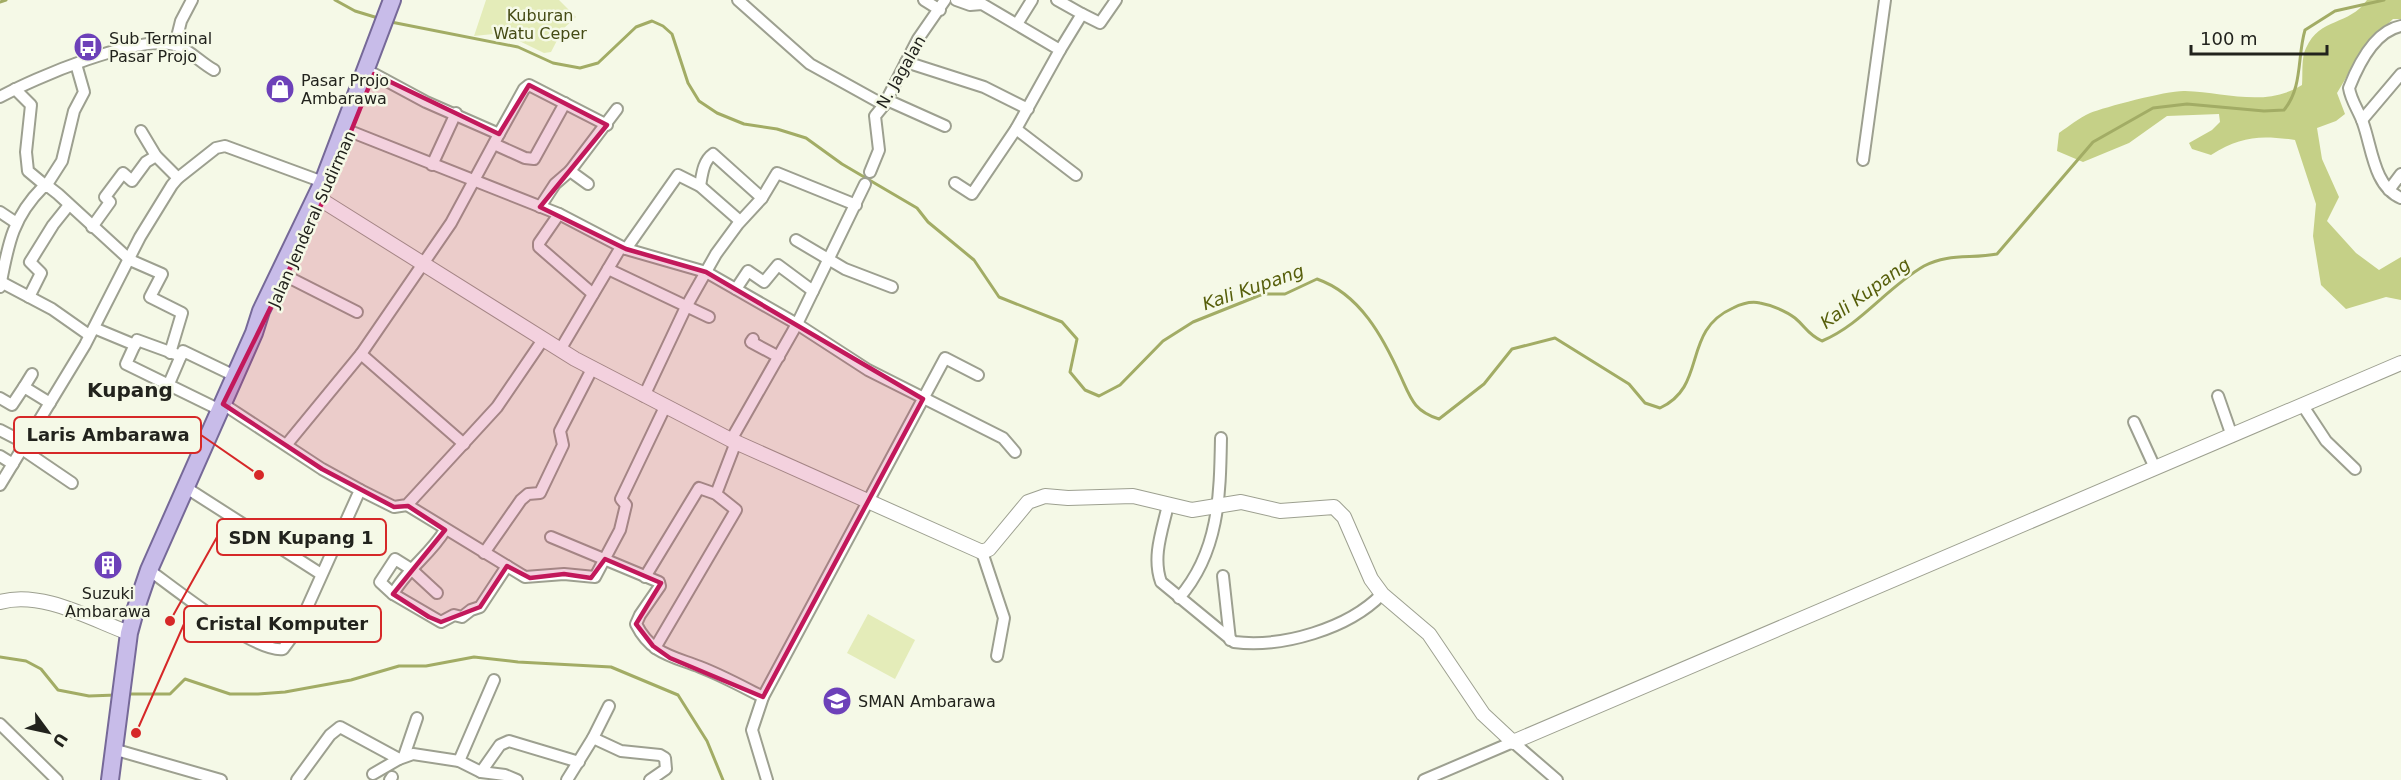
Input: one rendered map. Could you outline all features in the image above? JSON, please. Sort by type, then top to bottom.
[{"type":"main road","name":"Jalan Jenderal Sudirman","points":[[254,333],[269,316],[323,201],[374,74],[396,3]]},
{"type":"main road","name":"Jalan Jenderal Sudirman","points":[[110,780],[129,633],[149,570],[254,333],[261,311],[323,182],[387,30]]},
{"type":"street","points":[[175,45],[181,21],[192,0]]},
{"type":"street","name":"N. Jagalan","points":[[870,171],[879,150],[875,116],[886,103],[918,39],[942,5],[924,0]]},
{"type":"street","points":[[956,0],[970,5],[982,4],[1060,50]]},
{"type":"street","points":[[1017,24],[1032,0]]},
{"type":"street","points":[[1057,0],[1100,23],[1116,0]]},
{"type":"street","points":[[1863,160],[1885,0]]},
{"type":"street","points":[[741,1],[810,64],[886,103],[945,126]]},
{"type":"street","points":[[955,183],[972,194],[1029,109],[1082,14]]},
{"type":"street","points":[[2401,26],[2386,32],[2370,49],[2351,82],[2350,95],[2362,120],[2379,175],[2388,190],[2401,198]]},
{"type":"street","points":[[0,97],[76,64],[129,47],[175,45],[214,70]]},
{"type":"street","points":[[906,62],[984,87],[1029,109]]},
{"type":"street","points":[[8,251],[19,220],[62,160],[74,111],[84,92],[76,64]]},
{"type":"street","points":[[374,74],[426,102],[456,113],[525,158],[534,159],[565,103]]},
{"type":"street","points":[[2362,120],[2401,74]]},
{"type":"street","points":[[287,444],[361,354],[422,265],[475,182],[526,87],[529,85],[607,125]]},
{"type":"street","points":[[15,89],[31,105],[26,152],[28,171],[130,260],[162,274],[150,297],[182,313],[168,386]]},
{"type":"street","points":[[540,207],[555,184],[570,171],[617,109]]},
{"type":"street","points":[[432,165],[456,113]]},
{"type":"street","points":[[1016,129],[1076,175]]},
{"type":"street","points":[[141,131],[156,156],[178,178]]},
{"type":"street","points":[[352,132],[559,214],[623,248],[706,272],[797,324],[868,370],[1003,438],[1015,452]]},
{"type":"street","points":[[0,485],[3,473],[13,464],[50,403],[92,331],[140,237],[178,178],[216,148],[225,146],[323,182]]},
{"type":"street","points":[[700,186],[708,157],[713,154],[762,198]]},
{"type":"street","points":[[92,227],[110,202],[105,197],[123,173],[132,181],[146,162],[156,156]]},
{"type":"street","points":[[570,171],[588,184]]},
{"type":"street","points":[[644,396],[706,272],[740,221],[762,198],[779,173],[856,205]]},
{"type":"street","points":[[2388,190],[2401,174]]},
{"type":"street","points":[[560,350],[608,268],[678,175],[700,186],[740,221]]},
{"type":"street","points":[[716,494],[733,441],[797,324],[865,184]]},
{"type":"street","points":[[44,187],[27,203],[15,222],[0,284],[92,331],[135,345]]},
{"type":"street","points":[[323,201],[542,341],[592,369],[733,441],[982,552],[1004,618],[997,656]]},
{"type":"street","points":[[29,297],[41,273],[30,262],[53,225],[69,206]]},
{"type":"street","points":[[0,212],[15,222]]},
{"type":"street","points":[[559,214],[539,243],[539,247],[593,294]]},
{"type":"street","points":[[796,240],[827,260],[892,287]]},
{"type":"street","points":[[736,289],[748,271],[764,282],[778,265],[813,291]]},
{"type":"street","points":[[608,268],[709,317]]},
{"type":"street","points":[[288,277],[357,312]]},
{"type":"street","points":[[235,376],[183,351],[175,355],[137,339],[126,364],[168,386],[221,407],[287,444],[322,469],[394,507],[407,505],[464,444],[501,402],[542,341]]},
{"type":"street","points":[[753,339],[751,342],[779,357]]},
{"type":"street","points":[[361,354],[464,444]]},
{"type":"street","points":[[767,780],[752,730],[763,698],[945,358],[978,375]]},
{"type":"street","points":[[1424,780],[2401,363]]},
{"type":"street","points":[[484,553],[521,500],[528,494],[540,493],[563,445],[560,431],[592,369]]},
{"type":"street","points":[[0,398],[12,405],[32,374]]},
{"type":"street","points":[[24,387],[50,403]]},
{"type":"street","points":[[2218,396],[2232,436]]},
{"type":"street","points":[[2303,406],[2326,441],[2355,469]]},
{"type":"street","points":[[407,505],[445,530],[530,578],[564,574],[591,578],[598,574],[620,530],[626,505],[621,499],[665,407]]},
{"type":"street","points":[[2134,422],[2155,468]]},
{"type":"street","points":[[0,430],[72,483]]},
{"type":"street","points":[[1179,598],[1198,574],[1220,504],[1221,438]]},
{"type":"street","points":[[0,456],[13,464]]},
{"type":"street","points":[[185,487],[321,574]]},
{"type":"street","points":[[645,576],[699,488],[716,494],[736,510],[655,648]]},
{"type":"street","points":[[149,570],[205,611],[273,650],[282,649],[289,643],[360,490]]},
{"type":"street","points":[[982,552],[989,549],[1029,502],[1045,496],[1133,496],[1192,510],[1241,502],[1280,511],[1334,507],[1344,517],[1371,579],[1382,594],[1429,634],[1483,714],[1557,780]]},
{"type":"street","points":[[1168,505],[1156,555],[1157,571],[1161,582],[1230,640],[1240,643],[1270,641],[1318,630],[1359,613],[1382,594]]},
{"type":"street","points":[[393,594],[411,569],[438,543],[445,530]]},
{"type":"street","points":[[551,537],[660,584],[636,624],[655,648],[670,658],[703,668],[763,698]]},
{"type":"street","points":[[437,593],[411,569],[395,560],[380,582],[393,594],[441,622],[454,615],[462,617],[482,606],[507,566]]},
{"type":"street","points":[[1223,576],[1230,640]]},
{"type":"street","points":[[0,602],[29,599],[49,603],[129,633]]},
{"type":"street","points":[[459,761],[494,680]]},
{"type":"street","points":[[567,780],[593,738],[609,706]]},
{"type":"street","points":[[401,758],[417,718]]},
{"type":"street","points":[[0,724],[57,780]]},
{"type":"street","points":[[297,780],[330,735],[340,727],[401,758]]},
{"type":"street","points":[[593,738],[621,751],[665,758],[666,769],[650,780]]},
{"type":"street","points":[[481,772],[500,745],[509,741],[579,762]]},
{"type":"street","points":[[113,749],[221,780]]},
{"type":"street","points":[[373,774],[413,754],[459,761],[481,772],[505,775],[517,780]]},
{"type":"highlighted area","points":[[374,74],[499,134],[529,85],[607,125],[540,207],[626,249],[706,272],[923,399],[763,697],[670,658],[653,646],[636,624],[661,583],[605,559],[591,578],[564,574],[530,578],[507,566],[480,607],[441,622],[429,617],[393,594],[445,530],[408,506],[394,507],[322,469],[223,404],[323,201]]},
{"type":"green space","name":"Kuburan Watu Ceper","points":[[486,0],[559,0],[576,17],[563,29],[551,52],[544,53],[503,33],[474,36]]},
{"type":"green space","points":[[2367,0],[2401,0],[2401,19],[2393,19],[2365,46],[2337,93],[2345,114],[2336,121],[2317,128],[2322,159],[2339,197],[2327,221],[2356,253],[2379,270],[2401,257],[2401,300],[2386,297],[2346,309],[2321,285],[2313,236],[2316,204],[2295,140],[2251,138],[2232,144],[2211,155],[2192,149],[2189,143],[2212,130],[2220,122],[2219,114],[2167,116],[2129,143],[2083,162],[2057,151],[2059,133],[2078,120],[2098,110],[2137,99],[2177,91],[2245,97],[2274,96],[2288,92],[2302,85],[2303,56],[2312,38],[2327,26],[2352,14]]},
{"type":"green space","points":[[868,614],[915,640],[895,679],[847,653]]},
{"type":"waterway","name":"Kali Kupang","points":[[0,2],[6,0]]},
{"type":"waterway","name":"Kali Kupang","points":[[335,0],[355,11],[378,18]]},
{"type":"waterway","name":"Kali Kupang","points":[[391,22],[518,47],[553,63],[580,68],[598,63],[636,27],[652,21],[663,26],[672,34],[688,83],[699,101],[717,113],[744,124],[777,129],[806,138],[842,164],[917,208],[928,222],[974,260],[999,297],[1062,322],[1077,339],[1070,372],[1085,390],[1099,396],[1120,385],[1163,341],[1193,322],[1263,294],[1285,294],[1317,279],[1346,295],[1358,306],[1378,332],[1414,403],[1424,412],[1439,419],[1484,384],[1512,349],[1555,338],[1629,384],[1645,403],[1660,408],[1675,398],[1684,386],[1706,330],[1717,318],[1736,307],[1757,302],[1769,305],[1795,318],[1822,341],[1862,316],[1924,266],[1942,259],[1997,254],[2093,142],[2153,108],[2187,104],[2264,111],[2284,110],[2297,82],[2305,30],[2335,11],[2384,0]]},
{"type":"waterway","points":[[0,657],[26,661],[41,669],[58,690],[89,696],[116,695]]},
{"type":"waterway","points":[[128,694],[170,694],[185,679],[230,694],[285,692],[351,680],[399,666],[426,666],[474,657],[611,667],[678,695],[707,741],[723,780]]},
{"type":"place","name":"Sub Terminal Pasar Projo","points":[[88,47]]},
{"type":"place","name":"Pasar Projo Ambarawa","points":[[280,89]]},
{"type":"place","name":"Laris Ambarawa","points":[[259,475]]},
{"type":"place","name":"Suzuki Ambarawa","points":[[108,565]]},
{"type":"place","name":"SDN Kupang 1","points":[[170,621]]},
{"type":"place","name":"SMAN Ambarawa","points":[[837,701]]},
{"type":"place","name":"Cristal Komputer","points":[[136,733]]},
{"type":"district","name":"Kupang","points":[[130,390]]}]
